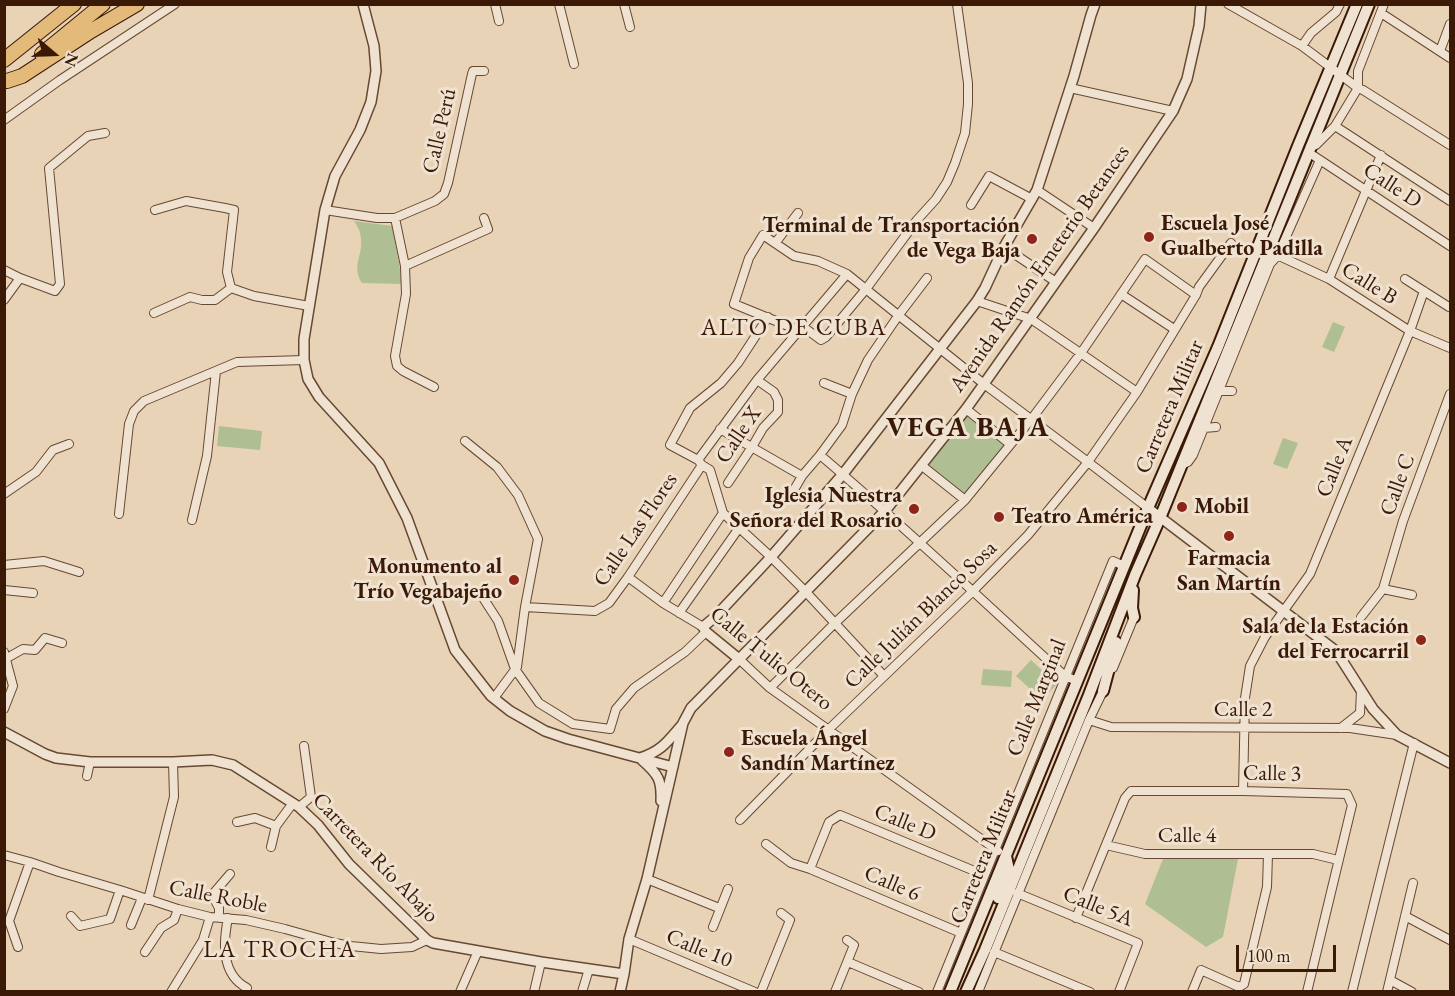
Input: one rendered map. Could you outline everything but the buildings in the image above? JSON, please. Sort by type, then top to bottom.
[{"type":"highway","points":[[58,18],[69,4]]},
{"type":"highway","points":[[4,60],[74,4]]},
{"type":"highway","points":[[6,82],[103,4]]},
{"type":"highway","points":[[6,82],[22,76],[137,4]]},
{"type":"main road","name":"Carretera Militar","points":[[966,992],[989,951],[1135,575],[1315,155],[1336,71],[1357,4]]},
{"type":"main road","name":"Carretera Militar","points":[[950,992],[1148,508],[1218,347],[1298,146],[1369,4]]},
{"type":"main road","points":[[1134,617],[1132,608],[1135,575]]},
{"type":"main road","points":[[1103,691],[1119,633],[1116,624]]},
{"type":"main road","points":[[989,951],[984,933],[1009,870],[1006,856],[1019,848],[1049,774],[1059,767]]},
{"type":"street","points":[[4,120],[174,4]]},
{"type":"street","points":[[363,4],[374,46],[376,71],[371,102],[360,130],[335,176],[325,210],[304,339],[304,360],[308,379],[319,397],[380,463],[407,518],[455,650],[491,696],[510,711],[545,731],[673,767]]},
{"type":"street","points":[[495,4],[499,21]]},
{"type":"street","points":[[559,4],[574,64]]},
{"type":"street","points":[[624,4],[630,27]]},
{"type":"street","points":[[957,4],[968,83],[965,133],[958,155],[936,199],[917,220],[866,289],[821,340],[800,328],[734,304],[749,258],[763,235],[794,255],[818,261],[847,274],[866,289],[898,316],[984,384],[1336,651],[1373,710],[1397,735],[1450,763]]},
{"type":"street","points":[[480,593],[498,621],[515,669],[539,703],[573,724],[610,729],[616,709],[634,688],[685,652],[843,474],[977,300],[1004,247],[1038,190],[1095,4]]},
{"type":"street","name":"Avenida Ramón Emeterio Betances","points":[[620,992],[629,939],[647,879],[683,723],[691,708],[885,511],[966,409],[1031,319],[1173,111],[1187,79],[1202,4]]},
{"type":"street","points":[[1228,4],[1302,46],[1358,88],[1450,145]]},
{"type":"street","points":[[1302,46],[1311,33],[1336,12],[1340,4]]},
{"type":"street","points":[[1181,465],[1188,462],[1193,455],[1273,253],[1315,155],[1316,145],[1335,126],[1358,88],[1358,71],[1384,4]]},
{"type":"street","points":[[1381,13],[1450,58]]},
{"type":"street","points":[[1440,51],[1450,24]]},
{"type":"street","name":"Calle Perú","points":[[325,210],[377,218],[395,218],[435,201],[444,194],[472,74],[473,71],[484,71]]},
{"type":"street","points":[[1070,88],[1173,111]]},
{"type":"street","points":[[1335,126],[1450,201]]},
{"type":"street","points":[[4,270],[56,290],[60,284],[49,168],[88,136],[105,133]]},
{"type":"street","name":"Calle D","points":[[1315,155],[1450,246]]},
{"type":"street","points":[[1329,279],[1381,155]]},
{"type":"street","points":[[971,205],[989,176],[1032,199]]},
{"type":"street","points":[[1038,190],[1094,228]]},
{"type":"street","points":[[155,210],[186,201],[234,210],[226,272],[231,288]]},
{"type":"street","points":[[776,242],[798,213]]},
{"type":"street","points":[[395,218],[405,266],[405,294],[395,356],[397,366],[434,387]]},
{"type":"street","points":[[405,266],[488,229],[484,218]]},
{"type":"street","name":"Calle Julián Blanco Sosa","points":[[741,820],[828,730],[1028,535],[1088,462],[1137,392],[1199,287],[1231,243]]},
{"type":"street","points":[[1004,247],[1056,282]]},
{"type":"street","name":"Calle B","points":[[1273,253],[1329,279],[1410,331],[1450,348]]},
{"type":"street","points":[[770,688],[965,500],[1081,353],[1145,259],[1196,295]]},
{"type":"street","name":"Calle Las Flores","points":[[525,607],[595,611],[609,603],[628,577],[720,429],[757,380],[847,274]]},
{"type":"street","points":[[4,300],[20,278]]},
{"type":"street","points":[[791,495],[802,476],[842,425],[852,394],[868,360],[927,278]]},
{"type":"street","points":[[1405,279],[1449,307]]},
{"type":"street","points":[[231,288],[254,296],[309,306]]},
{"type":"street","points":[[154,313],[190,297],[215,300],[231,288]]},
{"type":"street","name":"Calle A","points":[[1243,791],[1245,698],[1250,666],[1265,637],[1310,574],[1410,331],[1424,291]]},
{"type":"street","points":[[1121,294],[1174,330]]},
{"type":"street","points":[[977,300],[1031,319],[1137,392]]},
{"type":"street","points":[[768,317],[727,377],[690,408],[670,445],[710,470],[723,513],[805,591],[884,676]]},
{"type":"street","points":[[120,514],[129,424],[134,411],[144,401],[237,362],[304,360]]},
{"type":"street","points":[[192,520],[207,456],[216,370]]},
{"type":"street","name":"Calle X","points":[[728,483],[763,428],[778,412],[778,400],[774,392],[757,380]]},
{"type":"street","points":[[824,383],[852,394]]},
{"type":"street","points":[[1218,391],[1232,391]]},
{"type":"street","name":"Calle C","points":[[1383,589],[1396,542],[1450,393]]},
{"type":"street","points":[[966,409],[1010,444]]},
{"type":"street","points":[[1204,428],[1216,427]]},
{"type":"street","points":[[720,429],[802,476]]},
{"type":"street","points":[[465,441],[497,467],[518,495],[538,539],[525,607],[517,667],[494,698]]},
{"type":"street","points":[[4,494],[36,472],[53,450],[69,444]]},
{"type":"street","points":[[820,455],[920,542],[1065,676],[1077,681]]},
{"type":"street","points":[[921,465],[965,500]]},
{"type":"street","points":[[663,603],[723,513]]},
{"type":"street","points":[[679,613],[739,528]]},
{"type":"street","points":[[4,565],[44,561],[79,572]]},
{"type":"street","name":"Calle Marginal","points":[[937,992],[1113,561],[1124,566]]},
{"type":"street","name":"Calle Tulio Otero","points":[[628,577],[704,630],[770,688],[1006,856]]},
{"type":"street","points":[[1361,617],[1383,589],[1412,595]]},
{"type":"street","points":[[4,590],[33,593]]},
{"type":"street","points":[[978,992],[989,951],[1017,893],[1134,617]]},
{"type":"street","points":[[4,709],[13,686],[6,655],[23,649],[35,650],[45,638],[62,643]]},
{"type":"street","points":[[1341,728],[1360,712],[1361,690]]},
{"type":"street","name":"Calle 2","points":[[1089,720],[1111,727],[1350,728],[1397,735]]},
{"type":"street","points":[[640,758],[659,750],[683,723]]},
{"type":"street","name":"Carretera Río Abajo","points":[[4,732],[56,758],[90,762],[212,760],[233,765],[296,805],[318,825],[349,864],[427,940],[433,943],[541,962],[624,974]]},
{"type":"street","points":[[1352,992],[1413,743]]},
{"type":"street","points":[[271,847],[276,826],[296,805],[311,797],[304,746]]},
{"type":"street","points":[[640,758],[659,776],[662,789],[659,827]]},
{"type":"street","points":[[87,776],[90,762]]},
{"type":"street","points":[[131,925],[145,899],[174,797],[173,762]]},
{"type":"street","name":"Calle 3","points":[[1076,918],[1125,798],[1131,791],[1347,794],[1352,805],[1307,992]]},
{"type":"street","name":"Calle D","points":[[810,869],[829,822],[840,815],[984,875]]},
{"type":"street","points":[[237,822],[255,818],[276,826]]},
{"type":"street","name":"Calle 6","points":[[766,844],[791,863],[961,933]]},
{"type":"street","name":"Calle 4","points":[[1106,845],[1145,854],[1313,854],[1338,860]]},
{"type":"street","points":[[1192,992],[1201,970],[1239,987],[1244,984],[1267,887],[1269,854]]},
{"type":"street","name":"Calle Roble","points":[[4,855],[177,909],[210,917],[246,920],[351,946],[381,949],[412,947],[427,940]]},
{"type":"street","points":[[18,947],[9,921],[30,862]]},
{"type":"street","points":[[230,874],[212,895],[223,917],[225,952],[232,976],[247,988]]},
{"type":"street","points":[[647,879],[720,908]]},
{"type":"street","points":[[1387,992],[1413,883]]},
{"type":"street","points":[[713,927],[728,888]]},
{"type":"street","points":[[71,916],[80,926],[110,919],[120,890]]},
{"type":"street","name":"Calle 5A","points":[[1017,893],[1138,943],[1119,992]]},
{"type":"street","points":[[145,952],[161,928],[174,921],[177,909]]},
{"type":"street","points":[[761,992],[790,920],[781,913]]},
{"type":"street","points":[[1405,916],[1450,940]]},
{"type":"street","points":[[171,992],[203,940],[210,917]]},
{"type":"street","name":"Calle 10","points":[[629,939],[755,992]]},
{"type":"street","points":[[835,992],[854,945],[847,939]]},
{"type":"street","points":[[460,992],[478,951]]},
{"type":"street","points":[[989,951],[1090,992]]},
{"type":"street","points":[[534,992],[541,962]]},
{"type":"street","points":[[848,962],[919,992]]},
{"type":"street","points":[[582,992],[589,969]]},
{"type":"street","points":[[1390,980],[1412,992]]},
{"type":"green space","points":[[354,221],[392,226],[401,284],[362,283],[357,271],[361,237]]},
{"type":"green space","points":[[1333,322],[1345,327],[1334,352],[1322,347]]},
{"type":"green space","points":[[966,412],[1006,444],[963,497],[923,465]]},
{"type":"green space","points":[[219,426],[262,431],[260,450],[217,446]]},
{"type":"green space","points":[[1283,438],[1298,443],[1287,469],[1273,464]]},
{"type":"green space","points":[[1031,660],[1057,684],[1042,700],[1016,676]]},
{"type":"green space","points":[[983,669],[1012,671],[1011,687],[981,685]]},
{"type":"green space","points":[[1163,859],[1238,859],[1223,937],[1206,947],[1145,904]]},
{"type":"place","name":"Escuela José Gualberto Padilla","points":[[1149,237]]},
{"type":"place","name":"Terminal de Transportación de Vega Baja","points":[[1032,239]]},
{"type":"place","name":"Mobil","points":[[1182,507]]},
{"type":"place","name":"Iglesia Nuestra Señora del Rosario","points":[[914,509]]},
{"type":"place","name":"Teatro América","points":[[999,517]]},
{"type":"place","name":"Farmacia San Martín","points":[[1229,536]]},
{"type":"place","name":"Monumento al Trío Vegabajeño","points":[[514,580]]},
{"type":"place","name":"Sala de la Estación del Ferrocarril","points":[[1421,640]]},
{"type":"place","name":"Escuela Ángel Sandín Martínez","points":[[729,752]]},
{"type":"district","name":"ALTO DE CUBA","points":[[794,328]]},
{"type":"district","name":"VEGA BAJA","points":[[968,428]]},
{"type":"district","name":"LA TROCHA","points":[[280,950]]}]
